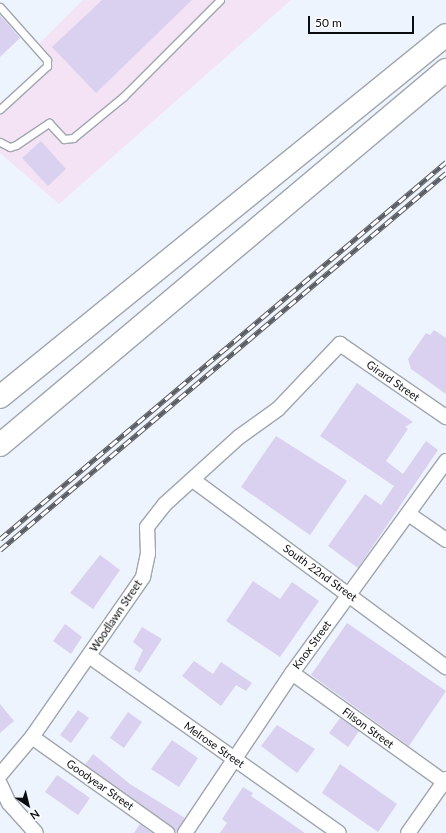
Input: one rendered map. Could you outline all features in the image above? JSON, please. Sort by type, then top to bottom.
[{"type":"highway","points":[[0,396],[446,35]]},
{"type":"highway","points":[[0,445],[446,70]]},
{"type":"street","name":"Girard Street","points":[[340,344],[446,417]]},
{"type":"street","name":"Woodlawn Street","points":[[1,775],[32,737],[143,577],[148,554],[147,527],[165,504],[239,437],[278,409],[340,344]]},
{"type":"street","name":"Knox Street","points":[[185,833],[236,760],[292,673],[349,594],[410,515],[446,462]]},
{"type":"street","name":"South 22nd Street","points":[[193,480],[446,667]]},
{"type":"street","points":[[410,515],[446,540]]},
{"type":"street","name":"Melrose Street","points":[[89,656],[339,833]]},
{"type":"street","name":"Filson Street","points":[[292,673],[445,781]]},
{"type":"street","name":"Goodyear Street","points":[[32,737],[167,833]]},
{"type":"street","points":[[1,775],[8,803],[36,833]]},
{"type":"street","points":[[408,833],[445,781]]},
{"type":"lane","points":[[0,142],[10,147],[16,145],[49,124],[64,139],[73,138],[123,97],[220,0]]},
{"type":"lane","points":[[0,8],[47,60],[48,66],[0,110]]},
{"type":"shaded area","points":[[83,0],[291,0],[59,204],[0,153],[0,106],[49,57],[39,44]]},
{"type":"building","points":[[102,0],[192,0],[96,93],[52,47]]},
{"type":"building","points":[[0,15],[20,38],[0,57]]},
{"type":"building","points":[[41,141],[66,169],[48,186],[22,158]]},
{"type":"building","points":[[434,330],[446,338],[446,394],[411,369],[408,359],[426,333],[430,335]]},
{"type":"building","points":[[357,383],[413,422],[405,427],[408,429],[386,461],[403,474],[426,441],[438,450],[358,568],[328,546],[365,494],[381,505],[394,486],[320,436]]},
{"type":"building","points":[[276,436],[347,481],[310,535],[241,487]]},
{"type":"building","points":[[100,555],[120,570],[93,609],[70,593]]},
{"type":"building","points":[[253,581],[280,599],[292,582],[319,601],[280,657],[226,621]]},
{"type":"building","points":[[347,623],[446,691],[409,746],[311,675]]},
{"type":"building","points":[[65,624],[82,637],[71,654],[53,641]]},
{"type":"building","points":[[142,627],[162,639],[140,673],[134,669],[143,650],[133,642]]},
{"type":"building","points":[[194,661],[213,674],[221,662],[252,683],[246,691],[236,685],[221,706],[182,676]]},
{"type":"building","points":[[0,704],[14,721],[0,733]]},
{"type":"building","points":[[78,710],[89,718],[71,743],[60,735]]},
{"type":"building","points":[[128,712],[142,722],[124,748],[110,738]]},
{"type":"building","points":[[340,718],[359,731],[348,747],[329,733]]},
{"type":"building","points":[[277,725],[315,749],[297,773],[261,746]]},
{"type":"building","points":[[172,740],[198,758],[179,787],[151,769]]},
{"type":"building","points":[[93,754],[130,784],[185,818],[177,833],[85,765]]},
{"type":"building","points":[[340,764],[397,804],[378,832],[322,793]]},
{"type":"building","points":[[57,775],[90,798],[78,815],[45,792]]},
{"type":"building","points":[[243,787],[253,793],[251,796],[305,833],[220,833],[227,823],[222,819]]},
{"type":"building","points":[[140,824],[152,833],[134,833]]},
{"type":"railway","points":[[0,539],[446,162]]},
{"type":"railway","points":[[0,550],[446,173]]}]
